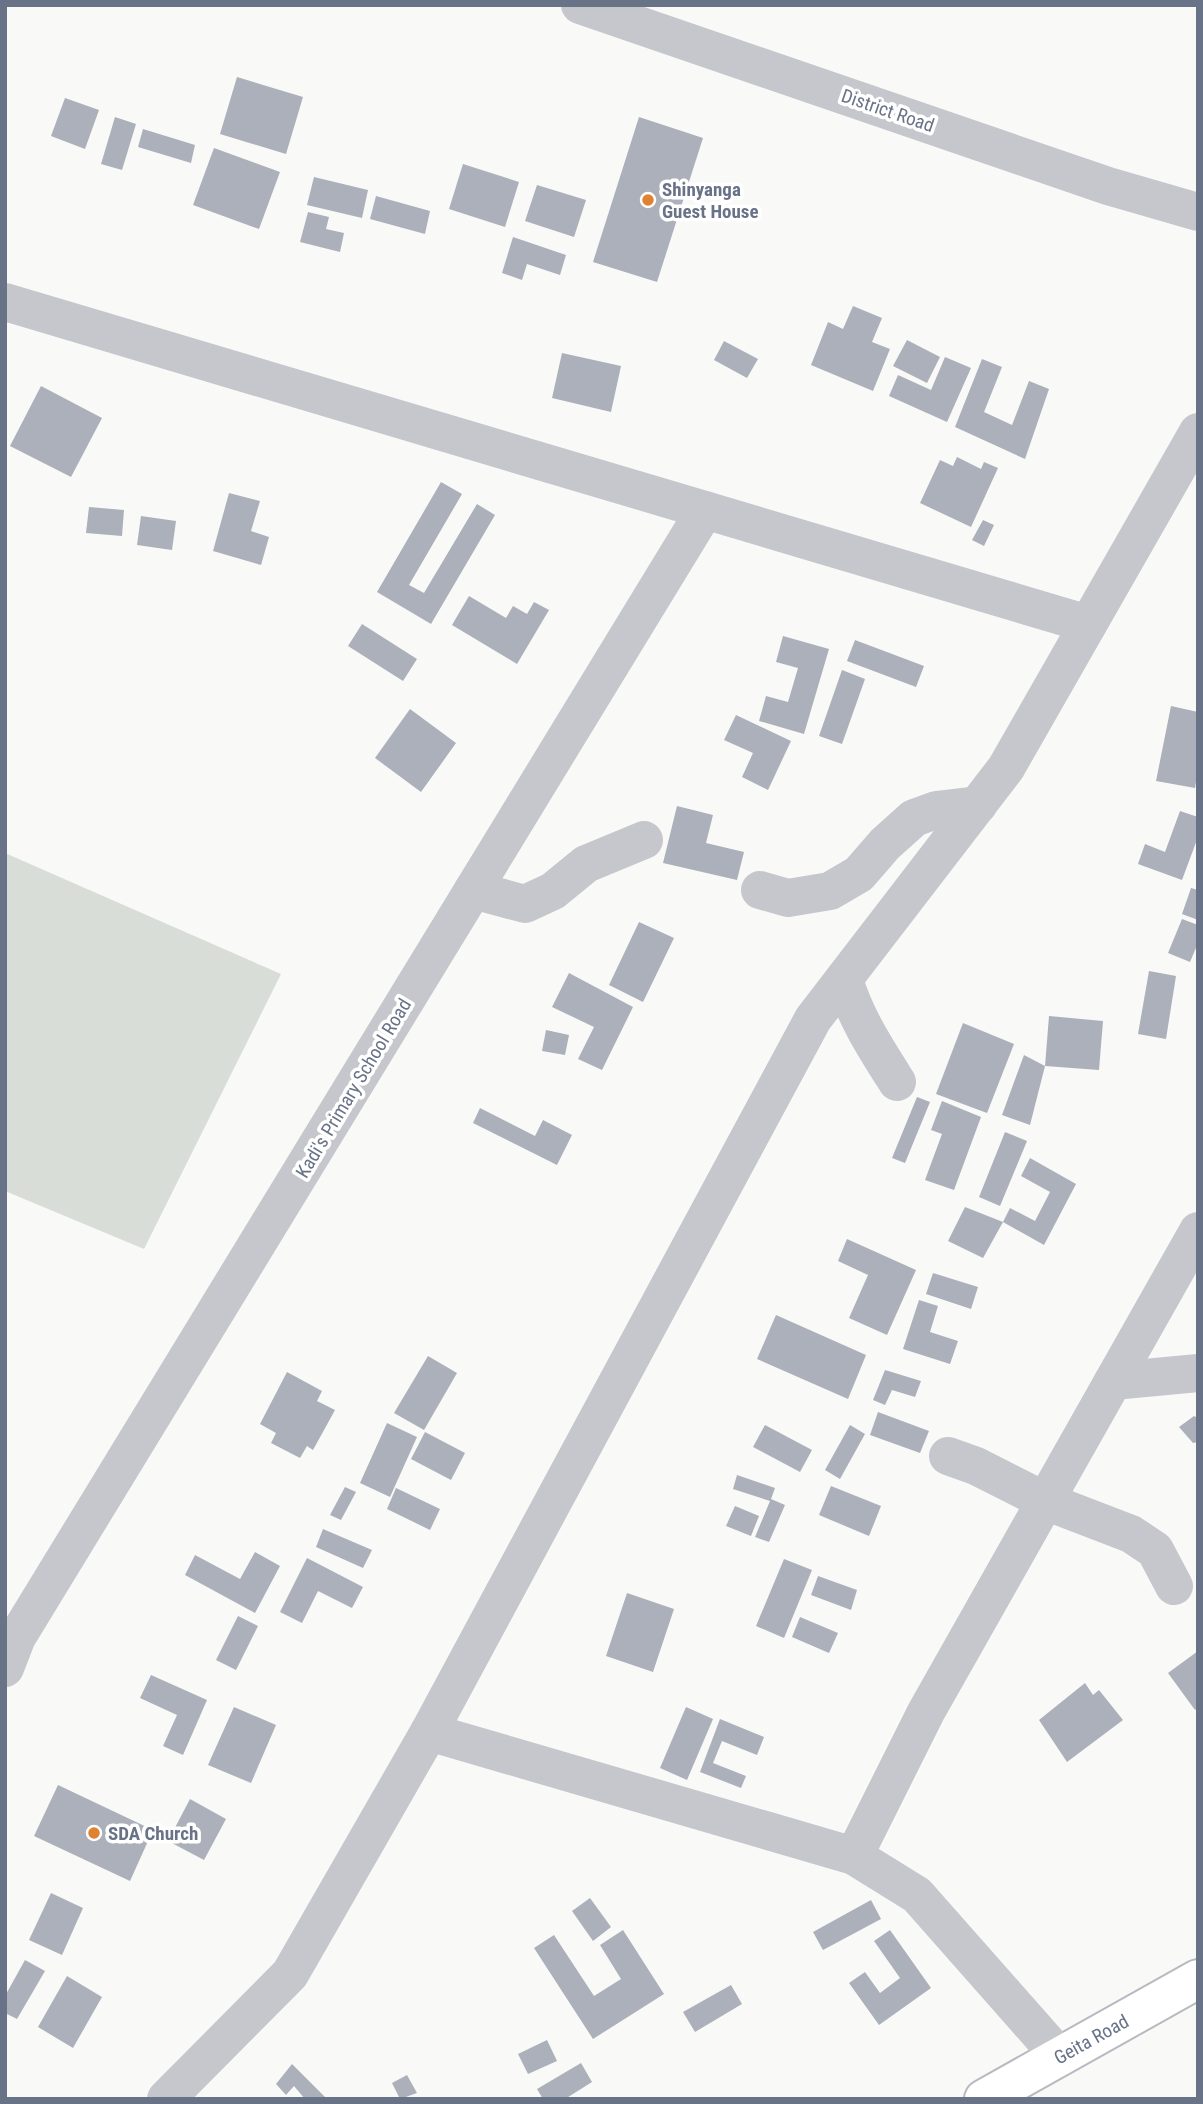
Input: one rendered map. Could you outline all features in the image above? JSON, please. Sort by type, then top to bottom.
[{"type":"main road","name":"Geita Road","points":[[984,2099],[1198,1979]]},
{"type":"street","name":"District Road","points":[[580,5],[1108,186],[1198,212]]},
{"type":"street","points":[[5,302],[1088,624]]},
{"type":"street","points":[[166,2099],[290,1974],[429,1732],[813,1019],[1006,768],[1198,432]]},
{"type":"street","name":"Kadi's Primary School Road","points":[[6,1662],[25,1625],[705,510]]},
{"type":"street","points":[[760,890],[788,898],[830,891],[859,874],[885,844],[914,818],[936,810],[978,805]]},
{"type":"street","points":[[473,890],[525,904],[553,891],[586,864],[644,840]]},
{"type":"street","points":[[844,979],[851,1002],[870,1040],[897,1082]]},
{"type":"street","points":[[854,1856],[926,1712],[1198,1231]]},
{"type":"street","points":[[1113,1381],[1198,1373]]},
{"type":"street","points":[[948,1456],[976,1465],[1045,1501],[1131,1534],[1155,1550],[1174,1586]]},
{"type":"street","points":[[429,1732],[854,1856],[917,1895],[1059,2057]]},
{"type":"shaded area","points":[[5,853],[281,974],[144,1249],[5,1191]]},
{"type":"building","points":[[237,77],[303,97],[286,154],[220,134]]},
{"type":"building","points":[[65,98],[99,110],[85,149],[51,136]]},
{"type":"building","points":[[115,117],[136,124],[122,170],[101,164]]},
{"type":"building","name":"Shinyanga Guest House","points":[[639,117],[703,138],[657,282],[593,262]]},
{"type":"building","points":[[143,129],[195,145],[191,163],[138,147]]},
{"type":"building","points":[[214,148],[280,172],[259,229],[193,205]]},
{"type":"building","points":[[463,164],[519,182],[505,227],[449,209]]},
{"type":"building","points":[[314,177],[368,190],[362,218],[307,205]]},
{"type":"building","points":[[537,185],[586,200],[574,237],[525,221]]},
{"type":"building","points":[[376,196],[430,211],[425,234],[370,219]]},
{"type":"building","points":[[308,212],[329,217],[326,229],[344,233],[340,252],[300,242]]},
{"type":"building","points":[[513,237],[566,255],[560,275],[527,264],[522,280],[502,273]]},
{"type":"building","points":[[853,306],[882,318],[872,342],[890,349],[873,391],[811,365],[828,322],[843,329]]},
{"type":"building","points":[[907,340],[940,357],[927,383],[893,366]]},
{"type":"building","points":[[724,341],[758,359],[747,378],[714,360]]},
{"type":"building","points":[[562,353],[621,366],[611,412],[552,398]]},
{"type":"building","points":[[945,357],[971,368],[947,422],[889,396],[898,375],[931,390]]},
{"type":"building","points":[[982,359],[1002,367],[984,412],[1012,425],[1029,381],[1049,389],[1025,459],[955,427]]},
{"type":"building","points":[[41,386],[102,418],[71,477],[10,446]]},
{"type":"building","points":[[957,457],[981,469],[984,462],[998,468],[971,527],[920,503],[940,460],[953,466]]},
{"type":"building","points":[[441,482],[462,494],[409,585],[424,593],[477,504],[495,515],[431,624],[377,592]]},
{"type":"building","points":[[229,493],[260,501],[251,531],[269,537],[261,565],[213,551]]},
{"type":"building","points":[[89,507],[124,510],[122,536],[86,533]]},
{"type":"building","points":[[141,516],[176,521],[172,550],[137,545]]},
{"type":"building","points":[[983,520],[994,525],[984,546],[972,540]]},
{"type":"building","points":[[469,596],[506,618],[513,606],[527,614],[534,602],[549,610],[517,664],[452,625]]},
{"type":"building","points":[[362,624],[417,659],[403,681],[348,646]]},
{"type":"building","points":[[783,636],[829,649],[804,734],[759,721],[766,696],[788,702],[798,668],[776,662]]},
{"type":"building","points":[[855,640],[924,666],[916,687],[847,661]]},
{"type":"building","points":[[842,670],[865,679],[842,744],[819,736]]},
{"type":"building","points":[[1171,706],[1198,712],[1198,771],[1195,788],[1156,781]]},
{"type":"building","points":[[410,709],[456,743],[421,792],[375,758]]},
{"type":"building","points":[[736,715],[791,741],[768,790],[742,777],[753,753],[724,740]]},
{"type":"building","points":[[677,806],[713,815],[706,843],[744,852],[737,880],[663,863]]},
{"type":"building","points":[[1180,811],[1198,817],[1198,837],[1182,880],[1138,864],[1145,844],[1165,852]]},
{"type":"building","points":[[1191,888],[1198,890],[1198,920],[1182,914]]},
{"type":"building","points":[[1182,919],[1198,925],[1198,943],[1190,962],[1168,953]]},
{"type":"building","points":[[639,922],[674,938],[643,1002],[609,985]]},
{"type":"building","points":[[1149,971],[1176,976],[1166,1039],[1138,1034]]},
{"type":"building","points":[[569,973],[633,1007],[602,1070],[578,1059],[594,1027],[552,1007]]},
{"type":"building","points":[[1049,1016],[1103,1021],[1099,1070],[1045,1066]]},
{"type":"building","points":[[963,1023],[1014,1044],[987,1113],[936,1094]]},
{"type":"building","points":[[546,1030],[569,1035],[565,1055],[542,1051]]},
{"type":"building","points":[[1024,1055],[1045,1066],[1030,1125],[1002,1115]]},
{"type":"building","points":[[917,1097],[930,1102],[905,1163],[892,1158]]},
{"type":"building","points":[[942,1101],[981,1117],[954,1190],[925,1180],[942,1134],[931,1130]]},
{"type":"building","points":[[480,1108],[535,1136],[543,1120],[572,1135],[557,1165],[473,1123]]},
{"type":"building","points":[[1005,1132],[1027,1141],[1000,1206],[979,1197]]},
{"type":"building","points":[[1030,1158],[1076,1184],[1044,1245],[1003,1222],[1010,1208],[1035,1221],[1050,1192],[1021,1176]]},
{"type":"building","points":[[965,1207],[1003,1222],[983,1258],[948,1241]]},
{"type":"building","points":[[847,1239],[916,1270],[887,1335],[849,1318],[868,1275],[838,1261]]},
{"type":"building","points":[[933,1273],[978,1287],[971,1309],[926,1294]]},
{"type":"building","points":[[919,1300],[938,1306],[930,1332],[958,1341],[950,1364],[903,1349]]},
{"type":"building","points":[[776,1315],[866,1355],[848,1399],[757,1359]]},
{"type":"building","points":[[428,1356],[457,1373],[424,1430],[394,1413]]},
{"type":"building","points":[[885,1370],[921,1381],[915,1397],[892,1390],[885,1405],[873,1400]]},
{"type":"building","points":[[287,1372],[322,1391],[317,1401],[335,1410],[313,1450],[307,1446],[300,1458],[271,1443],[276,1433],[260,1424]]},
{"type":"building","points":[[878,1412],[929,1431],[920,1453],[870,1435]]},
{"type":"building","points":[[1194,1416],[1198,1418],[1198,1442],[1193,1443],[1179,1427]]},
{"type":"building","points":[[387,1423],[417,1437],[390,1497],[360,1483]]},
{"type":"building","points":[[765,1425],[812,1450],[800,1472],[753,1447]]},
{"type":"building","points":[[850,1425],[865,1434],[840,1479],[825,1470]]},
{"type":"building","points":[[425,1432],[465,1453],[451,1480],[411,1459]]},
{"type":"building","points":[[737,1475],[775,1488],[771,1499],[785,1505],[769,1542],[755,1537],[770,1501],[733,1489]]},
{"type":"building","points":[[831,1486],[881,1506],[869,1536],[819,1515]]},
{"type":"building","points":[[345,1487],[356,1492],[341,1520],[330,1515]]},
{"type":"building","points":[[396,1488],[440,1509],[430,1530],[387,1509]]},
{"type":"building","points":[[735,1506],[759,1516],[751,1536],[726,1526]]},
{"type":"building","points":[[323,1529],[372,1550],[363,1568],[316,1547]]},
{"type":"building","points":[[255,1552],[280,1566],[255,1613],[185,1575],[195,1555],[240,1579]]},
{"type":"building","points":[[307,1558],[363,1587],[352,1608],[318,1591],[302,1623],[280,1612]]},
{"type":"building","points":[[784,1559],[812,1570],[784,1638],[756,1626]]},
{"type":"building","points":[[818,1576],[857,1590],[851,1610],[811,1595]]},
{"type":"building","points":[[627,1593],[674,1609],[653,1672],[606,1656]]},
{"type":"building","points":[[238,1616],[258,1626],[236,1670],[216,1660]]},
{"type":"building","points":[[800,1617],[838,1633],[829,1653],[792,1637]]},
{"type":"building","points":[[1198,1651],[1198,1707],[1195,1710],[1168,1673]]},
{"type":"building","points":[[151,1675],[207,1700],[183,1755],[163,1746],[177,1715],[140,1698]]},
{"type":"building","points":[[1085,1683],[1093,1695],[1099,1690],[1123,1720],[1067,1762],[1039,1720]]},
{"type":"building","points":[[234,1707],[276,1725],[251,1783],[208,1765]]},
{"type":"building","points":[[686,1707],[713,1719],[687,1780],[660,1768]]},
{"type":"building","points":[[720,1719],[764,1737],[757,1755],[722,1741],[713,1763],[746,1776],[741,1788],[700,1772]]},
{"type":"building","name":"SDA Church","points":[[58,1785],[153,1830],[130,1881],[34,1836]]},
{"type":"building","points":[[190,1799],[226,1819],[204,1860],[168,1841]]},
{"type":"building","points":[[51,1893],[83,1908],[62,1955],[29,1940]]},
{"type":"building","points":[[590,1898],[611,1927],[593,1941],[572,1911]]},
{"type":"building","points":[[871,1900],[881,1919],[823,1950],[813,1932]]},
{"type":"building","points":[[623,1930],[664,1994],[593,2039],[534,1948],[554,1935],[594,1996],[621,1979],[600,1945]]},
{"type":"building","points":[[890,1930],[931,1988],[879,2025],[849,1983],[865,1972],[880,1993],[900,1978],[874,1941]]},
{"type":"building","points":[[25,1960],[45,1971],[17,2019],[5,2013],[5,1996]]},
{"type":"building","points":[[67,1976],[102,1997],[73,2048],[38,2027]]},
{"type":"building","points":[[731,1985],[742,2004],[695,2032],[683,2012]]},
{"type":"building","points":[[547,2040],[557,2061],[528,2074],[518,2054]]},
{"type":"building","points":[[581,2063],[592,2082],[565,2099],[543,2099],[537,2089]]},
{"type":"building","points":[[292,2064],[327,2099],[305,2099],[294,2086],[286,2095],[276,2084]]},
{"type":"building","points":[[407,2075],[417,2093],[400,2099],[392,2083]]},
{"type":"place","name":"Shinyanga Guest House","points":[[648,200]]},
{"type":"place","name":"SDA Church","points":[[94,1833]]}]
